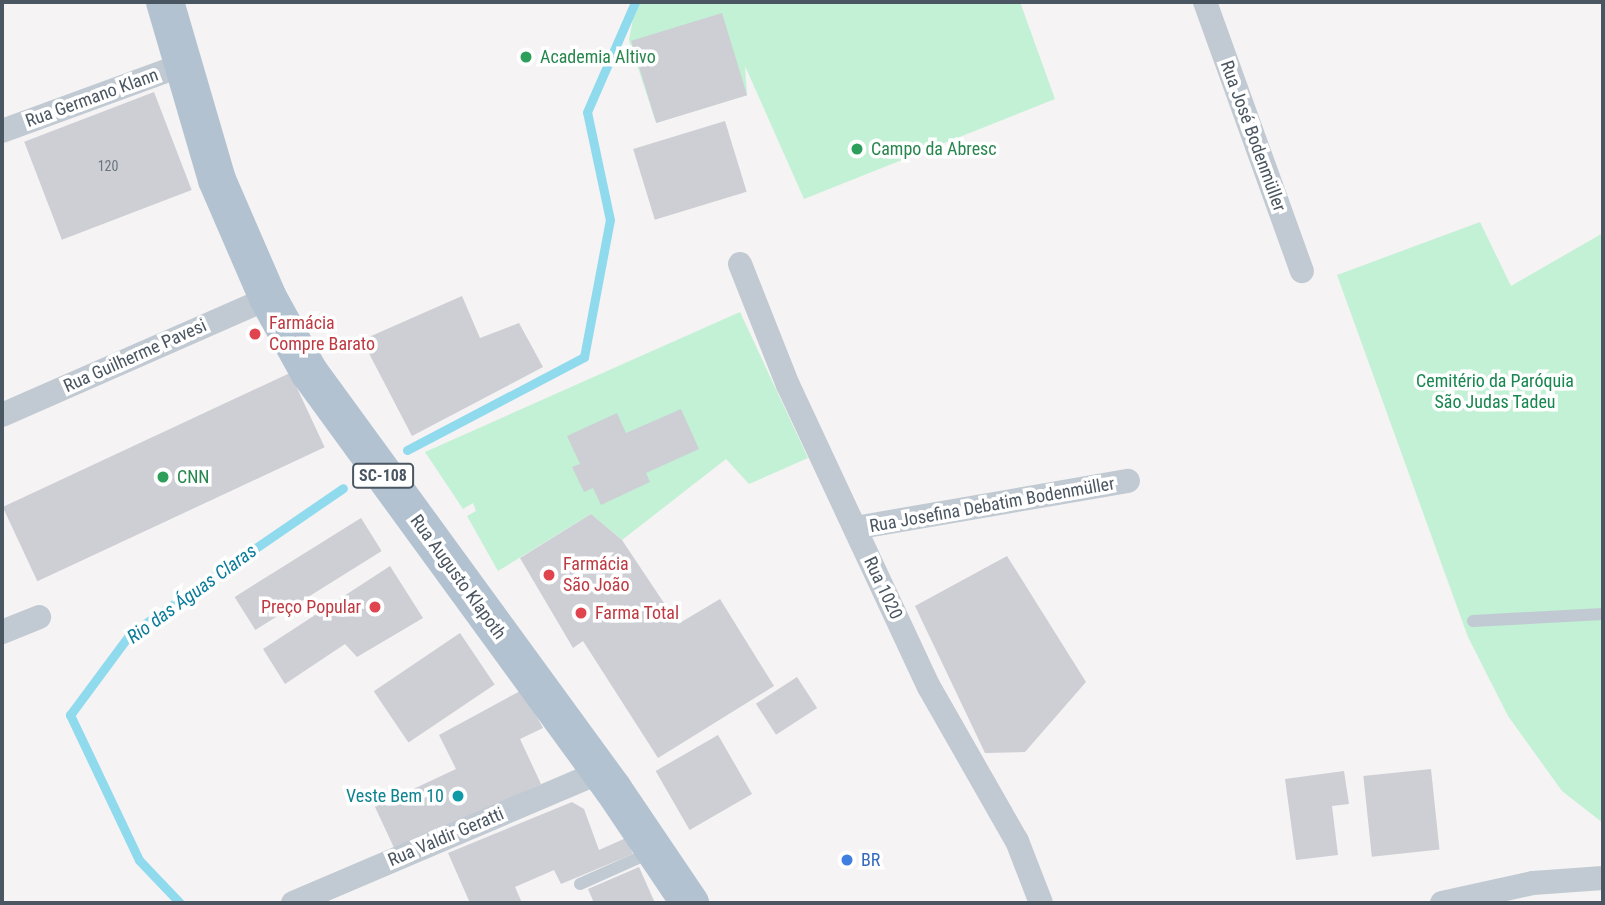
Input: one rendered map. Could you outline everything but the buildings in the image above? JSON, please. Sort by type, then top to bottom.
[{"type":"main road","name":"Rua Augusto Klapoth","points":[[165,2],[217,180],[268,298],[324,393],[600,772],[690,903]]},
{"type":"street","name":"Rua José Bodenmüller","points":[[1205,2],[1302,271]]},
{"type":"street","name":"Rua Germano Klann","points":[[2,131],[182,65]]},
{"type":"street","name":"Rua 1020","points":[[740,264],[788,385],[929,687],[1017,841],[1041,903]]},
{"type":"street","name":"Rua Guilherme Pavesi","points":[[2,415],[268,298]]},
{"type":"street","name":"Rua Josefina Debatim Bodenmüller","points":[[855,528],[1128,481]]},
{"type":"street","points":[[2,632],[39,617]]},
{"type":"street","name":"Rua Valdir Geratti","points":[[293,903],[600,772]]},
{"type":"street","points":[[1441,903],[1534,883],[1603,878]]},
{"type":"lane","points":[[1473,621],[1603,614]]},
{"type":"lane","points":[[580,884],[656,851]]},
{"type":"green space","name":"Campo da Abresc","points":[[636,2],[1020,2],[1055,99],[804,199],[745,66],[747,95],[656,123],[629,40]]},
{"type":"green space","name":"Cemitério da Paróquia São Judas Tadeu","points":[[1480,222],[1511,286],[1603,233],[1603,823],[1562,791],[1508,716],[1468,637],[1337,275]]},
{"type":"green space","points":[[740,312],[808,458],[749,484],[726,459],[622,540],[591,514],[498,571],[467,516],[476,511],[473,503],[463,509],[425,452]]},
{"type":"waterway","name":"Rio das Águas Claras","points":[[407,450],[584,357],[610,220],[587,112],[635,2]]},
{"type":"waterway","name":"Rio das Águas Claras","points":[[180,903],[139,860],[70,715],[130,634],[343,488]]},
{"type":"place","name":"Academia Altivo","points":[[526,57]]},
{"type":"place","name":"Campo da Abresc","points":[[857,149]]},
{"type":"place","name":"Farmácia Compre Barato","points":[[255,334]]},
{"type":"place","name":"CNN","points":[[163,477]]},
{"type":"place","name":"Farmácia São João","points":[[549,575]]},
{"type":"place","name":"Preço Popular","points":[[375,607]]},
{"type":"place","name":"Farma Total","points":[[581,613]]},
{"type":"place","name":"Veste Bem 10","points":[[458,796]]},
{"type":"place","name":"BR","points":[[847,860]]}]
